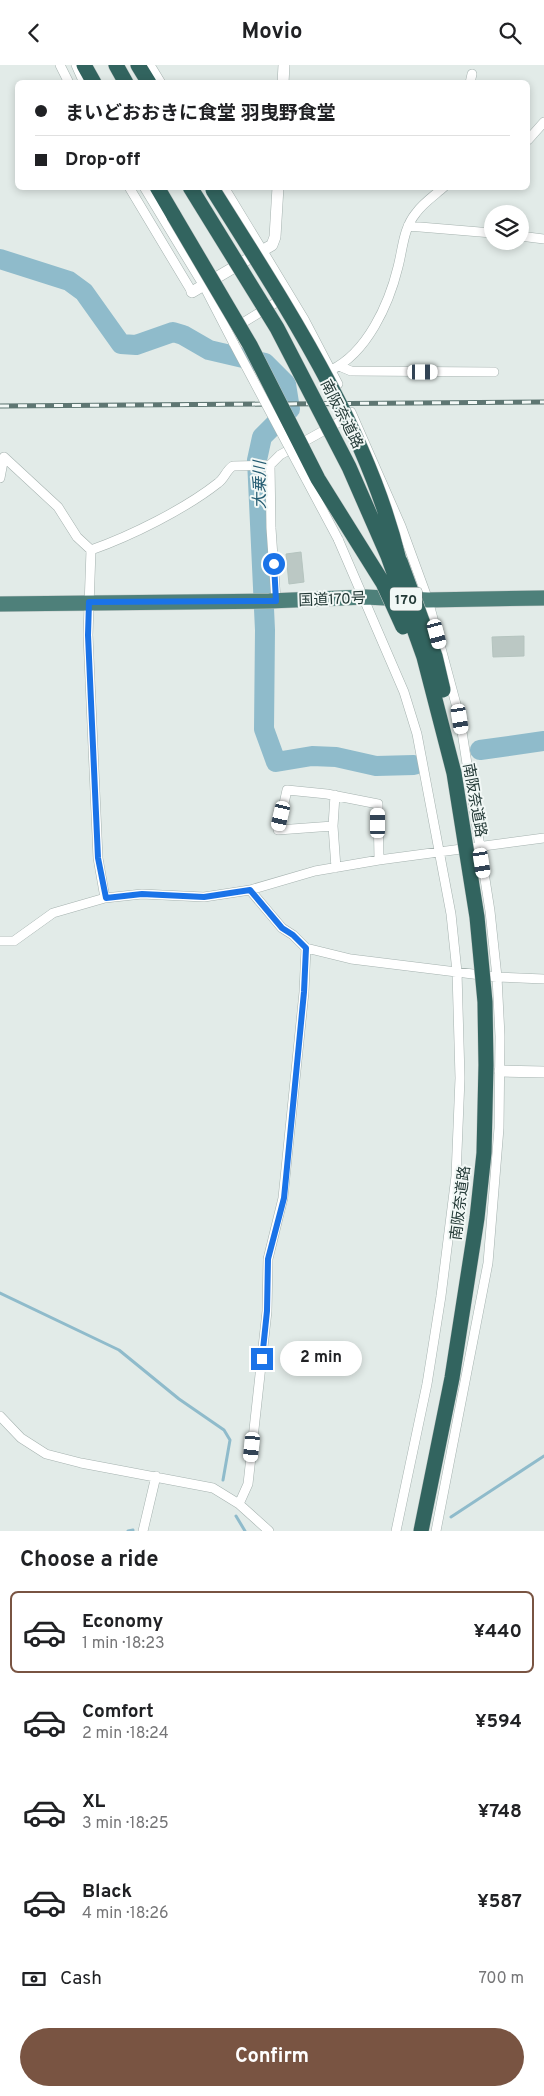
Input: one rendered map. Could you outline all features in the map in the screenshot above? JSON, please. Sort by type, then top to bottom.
[{"type":"highway","points":[[84,65],[92,80]]},
{"type":"highway","points":[[116,65],[124,80]]},
{"type":"highway","points":[[125,65],[134,80]]},
{"type":"highway","points":[[138,65],[146,80]]},
{"type":"highway","points":[[159,190],[250,345],[318,479],[392,601],[419,670],[454,773]]},
{"type":"highway","name":"南阪奈道路","points":[[192,190],[277,328],[349,467],[388,556],[424,657],[454,773],[478,917],[485,1002],[484,1153],[476,1227],[452,1378],[421,1531]]},
{"type":"highway","name":"南阪奈道路","points":[[213,190],[355,465],[399,560],[435,655],[457,747],[485,913],[492,1003],[491,1153],[478,1281],[429,1531]]},
{"type":"highway","name":"国道170号","points":[[0,603],[267,601],[365,597],[428,600],[544,598]]},
{"type":"street","points":[[60,65],[68,80]]},
{"type":"street","points":[[76,65],[83,80]]},
{"type":"street","points":[[150,65],[159,80]]},
{"type":"street","points":[[283,80],[284,65]]},
{"type":"street","points":[[530,138],[544,122]]},
{"type":"street","points":[[131,190],[192,292],[264,252],[272,245],[276,237],[278,190]]},
{"type":"street","points":[[146,190],[204,286],[338,539],[365,597],[404,692],[418,733],[451,914],[457,972],[460,1078],[456,1176],[442,1296],[396,1531]]},
{"type":"street","points":[[214,190],[264,252],[335,368],[353,415],[401,526],[428,600],[460,719],[490,911],[497,977],[500,1071],[499,1128],[488,1263],[436,1531]]},
{"type":"street","points":[[335,368],[349,359],[370,333],[390,293],[399,266],[404,236],[408,226],[416,212],[441,190]]},
{"type":"street","points":[[408,226],[484,232]]},
{"type":"street","points":[[529,237],[544,239]]},
{"type":"street","points":[[228,331],[290,295]]},
{"type":"street","points":[[335,368],[351,371],[494,372]]},
{"type":"street","points":[[91,550],[114,542],[166,515],[220,482],[229,468],[261,465],[353,415]]},
{"type":"street","points":[[0,478],[4,457],[58,507],[77,537],[91,550],[88,635],[98,858],[106,898]]},
{"type":"street","points":[[261,465],[271,528],[267,601]]},
{"type":"street","points":[[333,826],[278,830],[287,790],[335,795],[378,804],[379,860]]},
{"type":"street","points":[[335,795],[333,826],[336,867]]},
{"type":"street","points":[[0,941],[14,941],[53,913],[106,898],[142,894],[204,897],[250,890],[336,867],[544,838]]},
{"type":"street","points":[[250,890],[282,928],[293,935],[306,948],[351,959],[497,977],[544,979]]},
{"type":"street","points":[[239,1504],[248,1484],[267,1311],[268,1259],[284,1198],[304,992],[306,948]]},
{"type":"street","points":[[500,1071],[544,1072]]},
{"type":"street","points":[[0,1416],[21,1439],[46,1454],[81,1463],[207,1486],[239,1504],[269,1531]]},
{"type":"street","points":[[143,1531],[156,1476]]},
{"type":"building","points":[[301,552],[304,582],[289,584],[286,554]]},
{"type":"building","points":[[524,636],[524,656],[493,657],[492,637]]},
{"type":"waterway","name":"大乗川","points":[[0,259],[69,281],[84,292],[121,344],[136,345],[173,332],[183,335],[209,350],[265,363],[286,384],[290,409],[262,437],[257,460],[265,630],[264,729],[276,762],[312,756],[336,757],[376,766],[414,765]]},
{"type":"waterway","name":"大乗川","points":[[480,750],[544,741]]},
{"type":"waterway","points":[[0,1293],[119,1350],[179,1399],[224,1430],[230,1440],[223,1480]]},
{"type":"waterway","points":[[451,1517],[544,1456]]},
{"type":"waterway","points":[[236,1516],[245,1531]]},
{"type":"waterway","points":[[128,1531],[133,1530]]},
{"type":"railway","points":[[0,406],[544,402]]},
{"type":"route","points":[[262,1359],[267,1311],[268,1259],[271,1241],[284,1198],[304,992],[306,948],[293,935],[282,928],[250,890],[204,897],[142,894],[106,898],[98,858],[88,635],[89,602],[276,601],[274,564]]}]
